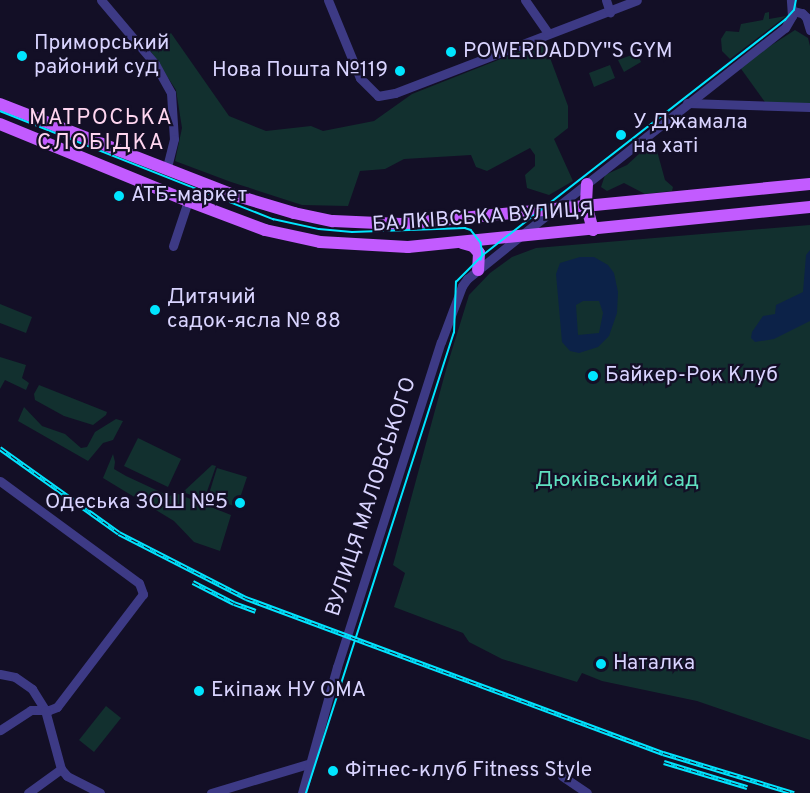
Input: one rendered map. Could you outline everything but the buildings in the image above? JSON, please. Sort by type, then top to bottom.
[{"type":"main road","name":"БАЛКІВСЬКА ВУЛИЦЯ","points":[[0,104],[231,194],[294,213],[333,221],[401,224],[586,204],[810,184]]},
{"type":"main road","name":"БАЛКІВСЬКА ВУЛИЦЯ","points":[[0,124],[265,230],[320,242],[408,247],[810,207]]},
{"type":"main road","points":[[587,184],[586,204],[593,230]]},
{"type":"main road","points":[[458,242],[473,246],[479,253],[478,270]]},
{"type":"street","points":[[101,0],[155,64],[171,93],[174,139],[167,168]]},
{"type":"street","points":[[328,0],[360,78],[378,96],[388,95],[637,0]]},
{"type":"street","points":[[525,0],[548,33]]},
{"type":"street","points":[[606,0],[610,12]]},
{"type":"street","points":[[791,0],[793,11],[802,13],[806,17],[810,30]]},
{"type":"street","name":"ВУЛИЦЯ МАЛОВСЬКОГО","points":[[302,793],[337,667],[441,342],[462,286],[519,237],[785,28],[793,11]]},
{"type":"street","points":[[687,103],[810,107]]},
{"type":"street","points":[[173,246],[188,201]]},
{"type":"street","points":[[519,237],[524,227],[523,212]]},
{"type":"street","points":[[0,481],[139,583],[143,594],[60,704],[52,710],[26,711],[0,730]]},
{"type":"street","points":[[0,674],[23,681],[32,689],[45,710],[61,769],[68,776],[99,793]]},
{"type":"street","points":[[211,793],[224,791],[311,763]]},
{"type":"street","points":[[28,793],[61,769]]},
{"type":"street","points":[[562,777],[587,793]]},
{"type":"street","points":[[39,793],[46,781]]},
{"type":"green space","points":[[769,12],[769,19],[786,16],[730,59],[722,51],[721,39],[726,31],[739,32],[741,24],[763,20],[765,13]]},
{"type":"green space","points":[[795,30],[808,38],[810,46],[810,105],[767,105],[739,66]]},
{"type":"green space","points":[[171,33],[229,116],[266,131],[311,126],[323,131],[374,121],[412,94],[541,43],[546,47],[568,106],[568,128],[554,139],[573,181],[549,195],[527,188],[525,175],[535,166],[535,155],[530,148],[487,171],[476,167],[471,155],[404,159],[385,169],[360,171],[348,206],[302,205],[231,182],[175,161],[182,128],[176,90],[150,50]]},
{"type":"green space","points":[[637,53],[641,62],[624,72],[618,60]]},
{"type":"green space","points":[[610,65],[615,78],[594,87],[589,73]]},
{"type":"green space","points":[[654,140],[665,180],[673,187],[672,191],[645,194],[624,183],[607,191],[601,187],[605,175],[627,165]]},
{"type":"green space","name":"Дюківський сад","points":[[810,225],[810,740],[697,701],[602,681],[582,673],[577,682],[502,659],[469,642],[463,633],[394,607],[405,573],[393,565],[447,366],[469,295],[490,273],[512,257],[536,248]]},
{"type":"green space","points":[[0,304],[32,317],[26,333],[0,323]]},
{"type":"green space","points":[[0,357],[26,365],[22,378],[29,383],[26,390],[5,380],[0,389]]},
{"type":"green space","points":[[39,385],[107,412],[106,415],[93,425],[64,416],[35,400],[34,394]]},
{"type":"green space","points":[[24,407],[42,426],[65,434],[81,448],[87,447],[95,432],[116,419],[123,421],[113,440],[103,443],[88,461],[18,421]]},
{"type":"green space","points":[[138,438],[181,459],[168,487],[124,466]]},
{"type":"green space","points":[[113,454],[114,469],[126,476],[169,496],[178,494],[231,515],[220,551],[194,542],[174,521],[103,478]]},
{"type":"green space","points":[[212,465],[216,466],[204,500],[183,492]]},
{"type":"green space","points":[[217,468],[247,477],[237,507],[208,497]]},
{"type":"green space","points":[[106,706],[121,718],[94,752],[79,740]]},
{"type":"water","points":[[810,250],[810,321],[774,339],[755,342],[751,338],[752,332],[763,316],[775,314],[776,305],[803,292],[806,255]]},
{"type":"water","points":[[580,257],[594,257],[608,265],[614,273],[618,292],[617,313],[609,336],[598,347],[579,353],[570,351],[562,342],[556,274],[560,263]],"holes":[[[583,301],[599,301],[603,313],[599,333],[578,335],[576,305]]]},
{"type":"tram line","points":[[306,793],[454,333],[456,282],[483,255],[785,20],[794,10],[796,0]]},
{"type":"tram line","points":[[0,111],[273,219],[319,229],[352,232],[465,228],[471,230],[481,243],[483,255],[481,260]]},
{"type":"railway","points":[[0,448],[119,533],[246,598],[663,753],[794,793]]},
{"type":"railway","points":[[193,582],[234,603],[256,611]]},
{"type":"railway","points":[[664,762],[747,787]]},
{"type":"place","name":"POWERDADDY\"S GYM","points":[[451,52]]},
{"type":"place","name":"Приморський районий суд","points":[[22,56]]},
{"type":"place","name":"Нова Пошта №119","points":[[400,71]]},
{"type":"place","name":"У Джамала на хаті","points":[[621,135]]},
{"type":"place","name":"АТБ-маркет","points":[[119,196]]},
{"type":"place","name":"Дитячий садок-ясла № 88","points":[[155,310]]},
{"type":"place","name":"Байкер-Рок Клуб","points":[[593,376]]},
{"type":"place","name":"Одеська ЗОШ №5","points":[[240,503]]},
{"type":"place","name":"Наталка","points":[[601,664]]},
{"type":"place","name":"Екіпаж НУ ОМА","points":[[199,691]]},
{"type":"place","name":"Фітнес-клуб Fitness Style","points":[[333,771]]},
{"type":"district","name":"МАТРОСЬКА СЛОБІДКА","points":[[101,130]]}]
